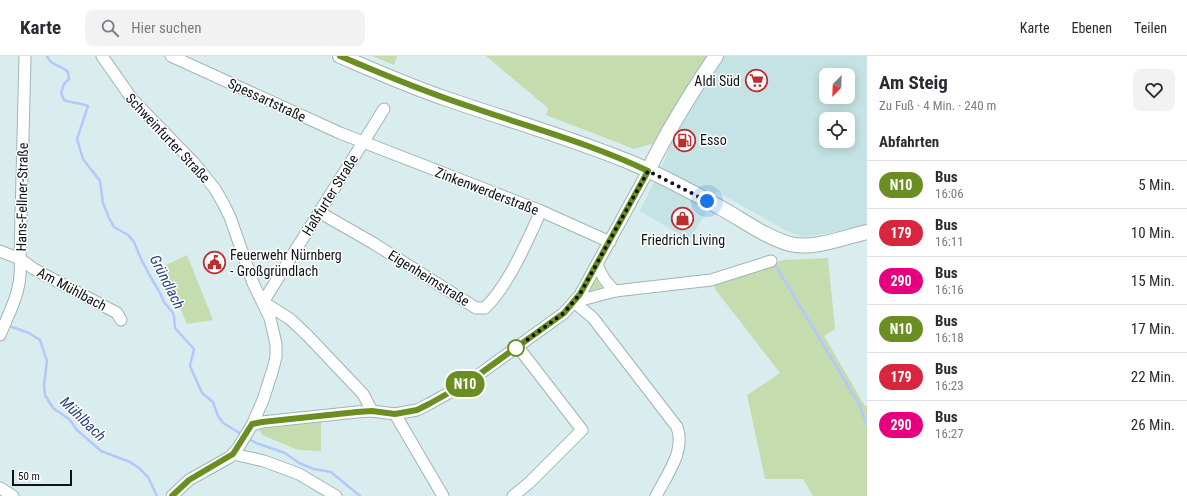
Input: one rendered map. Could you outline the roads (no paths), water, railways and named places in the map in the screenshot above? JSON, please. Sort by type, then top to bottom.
[{"type":"main road","points":[[340,56],[445,98],[588,146],[648,171],[772,237],[791,244],[806,246],[867,232]]},
{"type":"main road","points":[[648,171],[678,115],[716,56]]},
{"type":"street","name":"Hans-Fellner-Straße","points":[[0,335],[17,294],[22,274],[20,259],[25,56]]},
{"type":"street","name":"Schweinfurter Straße","points":[[102,56],[132,99],[194,163],[215,189],[230,217],[253,283],[263,302],[274,314],[276,357],[263,400],[251,427],[236,451]]},
{"type":"street","name":"Spessartstraße","points":[[171,56],[364,143]]},
{"type":"street","name":"Haßfurter Straße","points":[[263,302],[384,109]]},
{"type":"street","name":"Zinkenwerderstraße","points":[[364,143],[541,211],[610,242]]},
{"type":"street","points":[[251,427],[266,422],[372,411],[395,414],[417,410],[470,381],[564,313],[577,298],[610,242],[648,171]]},
{"type":"street","name":"Eigenheimstraße","points":[[319,212],[373,243],[476,308],[485,308],[491,302],[515,266],[541,211]]},
{"type":"street","name":"Am Mühlbach","points":[[0,251],[20,259],[34,269],[117,313],[120,320]]},
{"type":"street","points":[[577,298],[615,291],[711,280],[771,261]]},
{"type":"street","points":[[597,264],[605,283],[615,291]]},
{"type":"street","points":[[577,298],[677,427],[680,436],[676,457],[656,496]]},
{"type":"street","points":[[274,314],[307,335],[363,394],[372,411]]},
{"type":"street","points":[[513,496],[529,483],[582,430],[518,347]]},
{"type":"street","points":[[395,414],[443,496]]},
{"type":"street","points":[[172,496],[189,480],[236,451],[299,474],[336,496]]},
{"type":"street","points":[[0,488],[14,496]]},
{"type":"waterway","name":"Gründlach","points":[[47,56],[51,62],[68,72],[69,79],[64,84],[61,93],[64,100],[88,106],[77,139],[83,159],[100,181],[103,203],[109,218],[114,227],[128,235],[134,242],[141,259],[164,302],[173,313],[175,328],[194,349],[190,366],[202,393],[213,402],[218,416],[223,423],[243,435]]},
{"type":"waterway","points":[[777,268],[859,404],[867,425]]},
{"type":"waterway","name":"Mühlbach","points":[[9,326],[29,333],[40,340],[47,361],[44,385],[45,395],[53,408],[69,419],[77,430],[101,451],[130,462],[139,468],[148,477],[157,496]]},
{"type":"waterway","name":"Gründlach","points":[[247,438],[256,443],[285,453],[299,463],[314,469],[331,472],[360,496]]},
{"type":"place","name":"Aldi Süd","points":[[756,81]]},
{"type":"place","name":"Esso","points":[[685,140]]},
{"type":"place","name":"Friedrich Living","points":[[683,218]]},
{"type":"place","name":"Feuerwehr Nürnberg - Großgründlach","points":[[215,263]]}]
